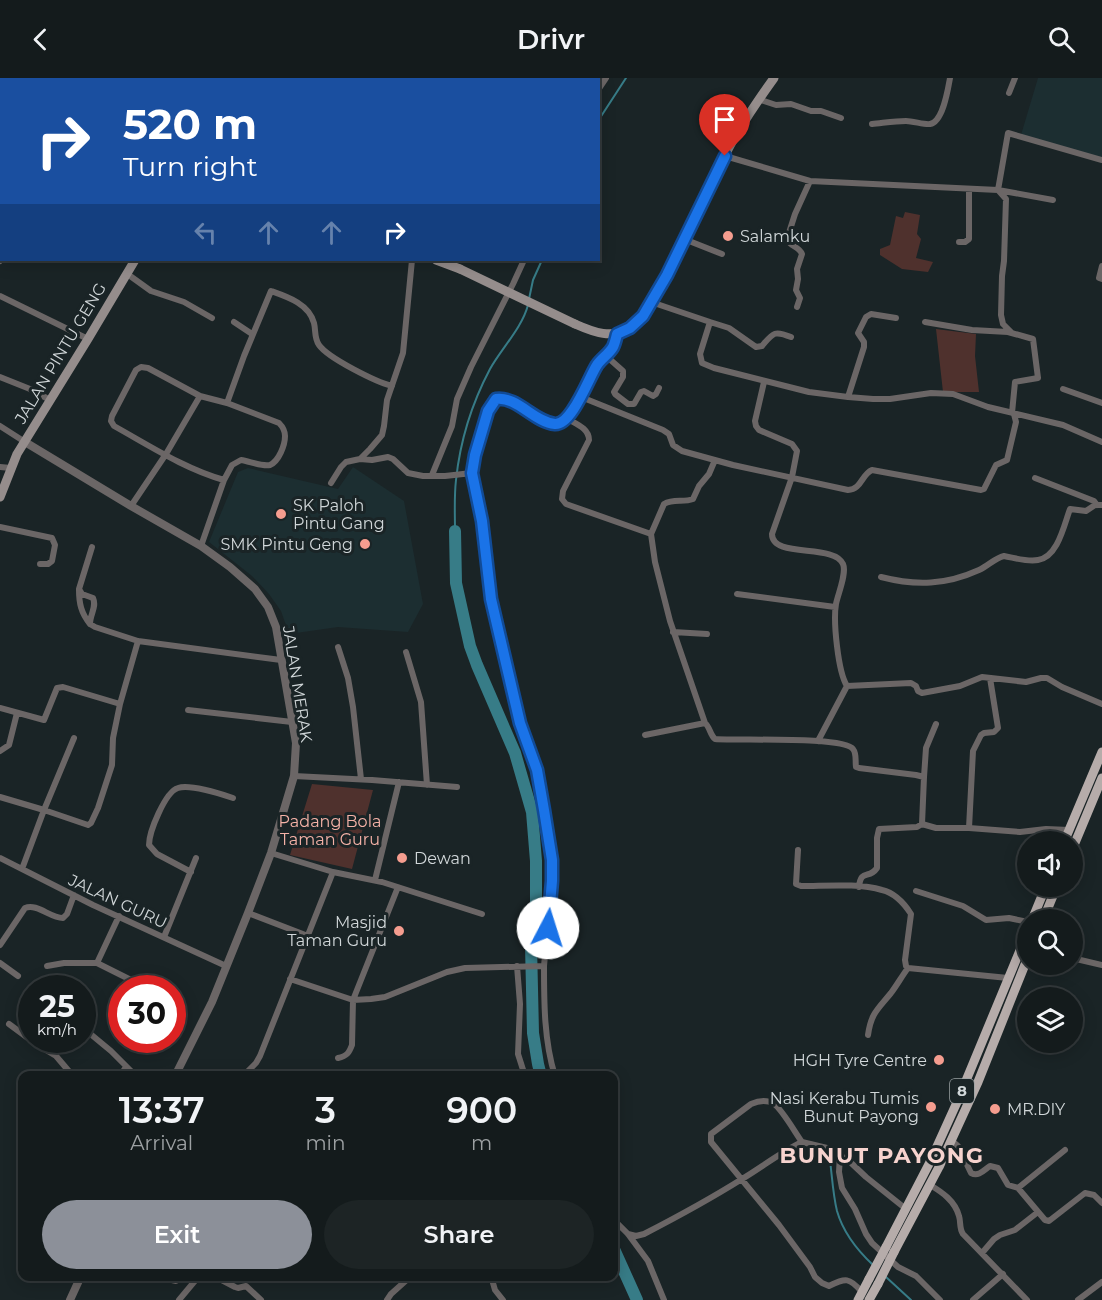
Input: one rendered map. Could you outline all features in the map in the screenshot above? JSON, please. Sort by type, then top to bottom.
[{"type":"main road","points":[[439,261],[596,332],[617,334],[630,328],[643,316],[667,275],[745,119],[774,78]]},
{"type":"main road","name":"JALAN PINTU GENG","points":[[0,497],[17,454],[134,261]]},
{"type":"main road","points":[[1069,830],[1102,752]]},
{"type":"main road","points":[[1080,831],[1102,778]]},
{"type":"main road","name":"8","points":[[869,1300],[874,1281],[970,1072],[1017,957]]},
{"type":"main road","name":"8","points":[[890,1249],[930,1185],[978,1082],[1021,975]]},
{"type":"main road","points":[[970,1072],[978,1072],[983,1066]]},
{"type":"main road","name":"8","points":[[860,1296],[874,1281]]},
{"type":"street","points":[[872,124],[906,121],[921,122],[927,125],[935,122],[944,104],[950,78]]},
{"type":"street","points":[[1009,93],[1015,78]]},
{"type":"street","points":[[758,99],[775,104],[791,104],[809,111],[823,112],[841,118]]},
{"type":"street","points":[[998,190],[1008,133],[1102,160]]},
{"type":"street","points":[[725,156],[810,182],[998,190],[1053,200]]},
{"type":"street","points":[[797,307],[800,298],[796,290],[797,269],[802,254],[800,249],[789,243],[788,238],[795,214],[810,182]]},
{"type":"street","points":[[959,242],[969,239],[969,189]]},
{"type":"street","points":[[998,190],[1006,199],[1001,315],[1003,324],[1012,333]]},
{"type":"street","points":[[684,239],[722,255]]},
{"type":"street","points":[[360,459],[382,435],[387,400],[403,353],[412,261]]},
{"type":"street","points":[[432,475],[452,426],[455,405],[462,388],[524,261]]},
{"type":"street","points":[[1102,266],[1100,278],[1102,279]]},
{"type":"street","points":[[126,273],[151,291],[184,302],[212,318]]},
{"type":"street","points":[[227,403],[252,334],[271,291],[300,304],[311,314],[315,326],[315,337],[320,347],[328,354],[372,379],[392,386]]},
{"type":"street","points":[[0,296],[88,339]]},
{"type":"street","points":[[651,302],[729,328],[756,347],[762,346],[768,337],[776,333],[791,337]]},
{"type":"street","points":[[848,397],[865,345],[859,335],[859,328],[869,315],[896,318]]},
{"type":"street","points":[[234,322],[252,334]]},
{"type":"street","points":[[710,322],[700,354],[702,363],[714,368],[809,392],[848,397],[890,399],[931,393],[953,394],[988,407],[1063,425],[1102,442]]},
{"type":"street","points":[[581,398],[663,430],[669,434],[673,445],[682,452],[715,460],[848,490],[859,485],[868,472],[876,470],[984,489],[996,465],[1007,460],[1016,422],[1013,414],[1015,382],[1038,378],[1033,339],[1012,333],[972,330],[926,322]]},
{"type":"street","points":[[554,1071],[545,1020],[543,966],[552,881],[550,842],[537,770],[520,723],[491,599],[482,521],[472,473],[488,411],[496,399],[502,398],[509,401],[554,424],[560,423],[581,398],[596,366],[613,347],[617,334]]},
{"type":"street","points":[[605,356],[623,371],[623,377],[614,392],[628,405],[634,405],[641,392],[653,396],[659,388]]},
{"type":"street","points":[[201,546],[224,480],[232,465],[241,460],[268,465],[276,460],[285,434],[283,428],[279,423],[227,403],[200,396],[148,368],[141,367],[136,370],[112,416],[111,422],[114,426],[178,462],[224,480]]},
{"type":"street","points":[[0,377],[51,400]]},
{"type":"street","points":[[764,382],[755,424],[759,430],[794,446],[797,451],[792,477],[772,539],[773,542],[788,548],[829,554],[842,562],[844,569],[835,607],[835,630],[840,667],[847,686]]},
{"type":"street","points":[[1063,389],[1102,403]]},
{"type":"street","points":[[131,506],[166,454],[200,396]]},
{"type":"street","points":[[566,418],[588,432],[589,440],[563,491],[564,502],[651,534]]},
{"type":"street","points":[[0,426],[25,442]]},
{"type":"street","name":"JALAN MERAK","points":[[25,442],[201,546],[255,589],[265,602],[276,627],[296,743],[294,776],[271,853],[248,913],[212,1002],[178,1071]]},
{"type":"street","points":[[331,483],[346,462],[388,457],[408,473],[423,476],[472,473]]},
{"type":"street","points":[[715,460],[693,499],[675,500],[664,504],[651,534],[661,587],[673,632],[705,723],[713,737],[717,739],[818,741],[850,746],[854,751],[856,767],[924,777]]},
{"type":"street","points":[[0,467],[11,468]]},
{"type":"street","points":[[881,577],[911,583],[941,583],[980,570],[999,557],[1035,561],[1052,553],[1070,509],[1086,511],[1099,505],[1035,478]]},
{"type":"street","points":[[0,527],[52,538],[55,545],[52,561],[48,564],[40,564]]},
{"type":"street","points":[[92,547],[79,589],[85,618],[95,627],[138,641],[281,660]]},
{"type":"street","points":[[79,589],[82,594],[93,597],[95,601],[90,624]]},
{"type":"street","points":[[737,594],[835,607]]},
{"type":"street","points":[[673,632],[707,634]]},
{"type":"street","points":[[0,796],[79,823],[88,825],[91,823],[112,765],[113,738],[120,704],[138,641]]},
{"type":"street","points":[[338,647],[348,678],[361,779]]},
{"type":"street","points":[[406,652],[421,702],[428,785]]},
{"type":"street","points":[[847,686],[911,683],[922,693],[960,686],[982,678],[1026,682],[1047,678],[1102,704]]},
{"type":"street","points":[[969,828],[973,751],[981,735],[994,732],[998,728],[990,678]]},
{"type":"street","points":[[818,741],[847,686]]},
{"type":"street","points":[[0,708],[45,720],[57,688],[63,687],[120,704]]},
{"type":"street","points":[[188,710],[292,722]]},
{"type":"street","points":[[0,751],[9,745],[17,713]]},
{"type":"street","points":[[645,735],[705,723]]},
{"type":"street","points":[[922,824],[926,748],[936,724]]},
{"type":"street","points":[[22,869],[74,738]]},
{"type":"street","points":[[294,776],[457,787]]},
{"type":"street","points":[[375,880],[399,782]]},
{"type":"street","points":[[191,872],[157,854],[149,845],[159,811],[176,788],[185,787],[233,798]]},
{"type":"street","points":[[859,886],[862,876],[873,873],[877,868],[879,829],[917,827],[922,824],[936,828],[1020,832],[1047,829],[1069,830]]},
{"type":"street","points":[[798,849],[796,884],[801,886],[859,886],[883,890],[904,904],[910,914],[905,960],[908,968]]},
{"type":"street","points":[[271,853],[333,872],[375,880],[482,914]]},
{"type":"street","name":"JALAN GURU","points":[[0,858],[226,966]]},
{"type":"street","points":[[164,937],[196,858]]},
{"type":"street","points":[[248,1071],[260,1056],[333,872]]},
{"type":"street","points":[[338,1058],[348,1055],[352,1045],[354,1000],[398,887]]},
{"type":"street","points":[[916,891],[963,906],[986,920],[1017,920]]},
{"type":"street","points":[[0,945],[25,908],[32,907],[63,918],[67,914],[74,895]]},
{"type":"street","points":[[248,913],[308,936]]},
{"type":"street","points":[[97,963],[119,916]]},
{"type":"street","points":[[1083,961],[1102,965]]},
{"type":"street","points":[[0,963],[18,976]]},
{"type":"street","points":[[47,966],[64,963],[97,963],[121,975]]},
{"type":"street","points":[[519,966],[518,1054],[523,1071]]},
{"type":"street","points":[[290,979],[354,1000],[385,997],[447,972],[465,968],[543,966]]},
{"type":"street","points":[[908,968],[1008,978]]},
{"type":"street","points":[[868,1035],[870,1020],[874,1013],[908,968]]},
{"type":"street","points":[[9,1024],[18,1030]]},
{"type":"street","points":[[96,1039],[130,1071]]},
{"type":"street","points":[[52,1053],[70,1071]]},
{"type":"street","points":[[123,1071],[126,1067]]},
{"type":"street","points":[[860,1296],[854,1282],[842,1280],[829,1286],[815,1278],[779,1225],[711,1142],[711,1134],[751,1104],[766,1101],[775,1105],[802,1142],[827,1148],[848,1160],[866,1178],[906,1209]]},
{"type":"street","points":[[951,1140],[958,1146],[971,1173],[979,1174],[990,1166],[1001,1170],[1008,1185],[1018,1188],[1048,1221],[1085,1192],[1094,1195],[1102,1203]]},
{"type":"street","points":[[628,1234],[636,1236],[644,1234],[698,1206],[802,1142]]},
{"type":"street","points":[[1018,1188],[1065,1150]]},
{"type":"street","points":[[840,1155],[839,1172],[842,1188],[872,1243],[898,1267],[916,1276],[940,1300]]},
{"type":"street","points":[[930,1185],[942,1192],[956,1209],[960,1216],[960,1229],[1027,1300]]},
{"type":"street","points":[[982,1253],[994,1239],[1015,1230],[1038,1212]]},
{"type":"street","points":[[618,1224],[648,1261],[664,1300]]},
{"type":"street","points":[[973,1300],[1003,1274]]},
{"type":"street","points":[[70,1300],[79,1281]]},
{"type":"street","points":[[178,1300],[195,1281]]},
{"type":"street","points":[[224,1281],[238,1288],[246,1286],[261,1300]]},
{"type":"street","points":[[387,1300],[391,1293],[405,1281]]},
{"type":"street","points":[[492,1281],[495,1290],[503,1300]]},
{"type":"street","points":[[1078,1300],[1102,1282]]},
{"type":"shaded area","points":[[1038,78],[1102,78],[1102,158],[1021,135]]},
{"type":"shaded area","points":[[353,467],[404,501],[423,604],[408,632],[338,627],[289,634],[281,611],[269,594],[252,576],[209,542],[238,472],[248,468],[338,489]]},
{"type":"green space","points":[[905,212],[920,215],[917,234],[921,239],[916,258],[933,262],[928,272],[902,269],[880,255],[880,249],[890,245],[896,216],[903,218]]},
{"type":"green space","points":[[936,329],[976,334],[975,356],[979,392],[943,392]]},
{"type":"green space","name":"Padang Bola Taman Guru","points":[[312,784],[373,790],[352,869],[290,855]]},
{"type":"waterway","points":[[600,118],[626,78]]},
{"type":"waterway","points":[[529,299],[533,280],[542,261]]},
{"type":"waterway","points":[[455,531],[456,480],[460,451],[468,423],[490,369],[516,330],[528,305]]},
{"type":"waterway","points":[[455,531],[456,583],[470,646],[515,753],[532,812],[536,861],[536,908],[531,945],[533,1033],[540,1071]]},
{"type":"waterway","points":[[830,1160],[834,1199],[840,1219],[851,1240],[873,1265]]},
{"type":"waterway","points":[[618,1258],[637,1300]]},
{"type":"waterway","points":[[886,1277],[911,1300]]},
{"type":"place","name":"Salamku","points":[[728,236]]},
{"type":"place","name":"SK Paloh Pintu Gang","points":[[281,514]]},
{"type":"place","name":"SMK Pintu Geng","points":[[365,544]]},
{"type":"place","name":"Dewan","points":[[402,858]]},
{"type":"place","name":"Masjid Taman Guru","points":[[399,931]]},
{"type":"place","name":"HGH Tyre Centre","points":[[939,1060]]},
{"type":"place","name":"Nasi Kerabu Tumis Bunut Payong","points":[[931,1107]]},
{"type":"place","name":"MR.DIY","points":[[995,1109]]},
{"type":"district","name":"BUNUT PAYONG","points":[[882,1155]]},
{"type":"route","points":[[548,928],[552,881],[550,842],[537,770],[520,723],[491,599],[482,521],[472,473],[475,455],[488,411],[496,399],[502,398],[509,401],[554,424],[564,421],[581,398],[596,366],[613,347],[617,334],[630,328],[643,316],[667,275],[725,156]]}]
